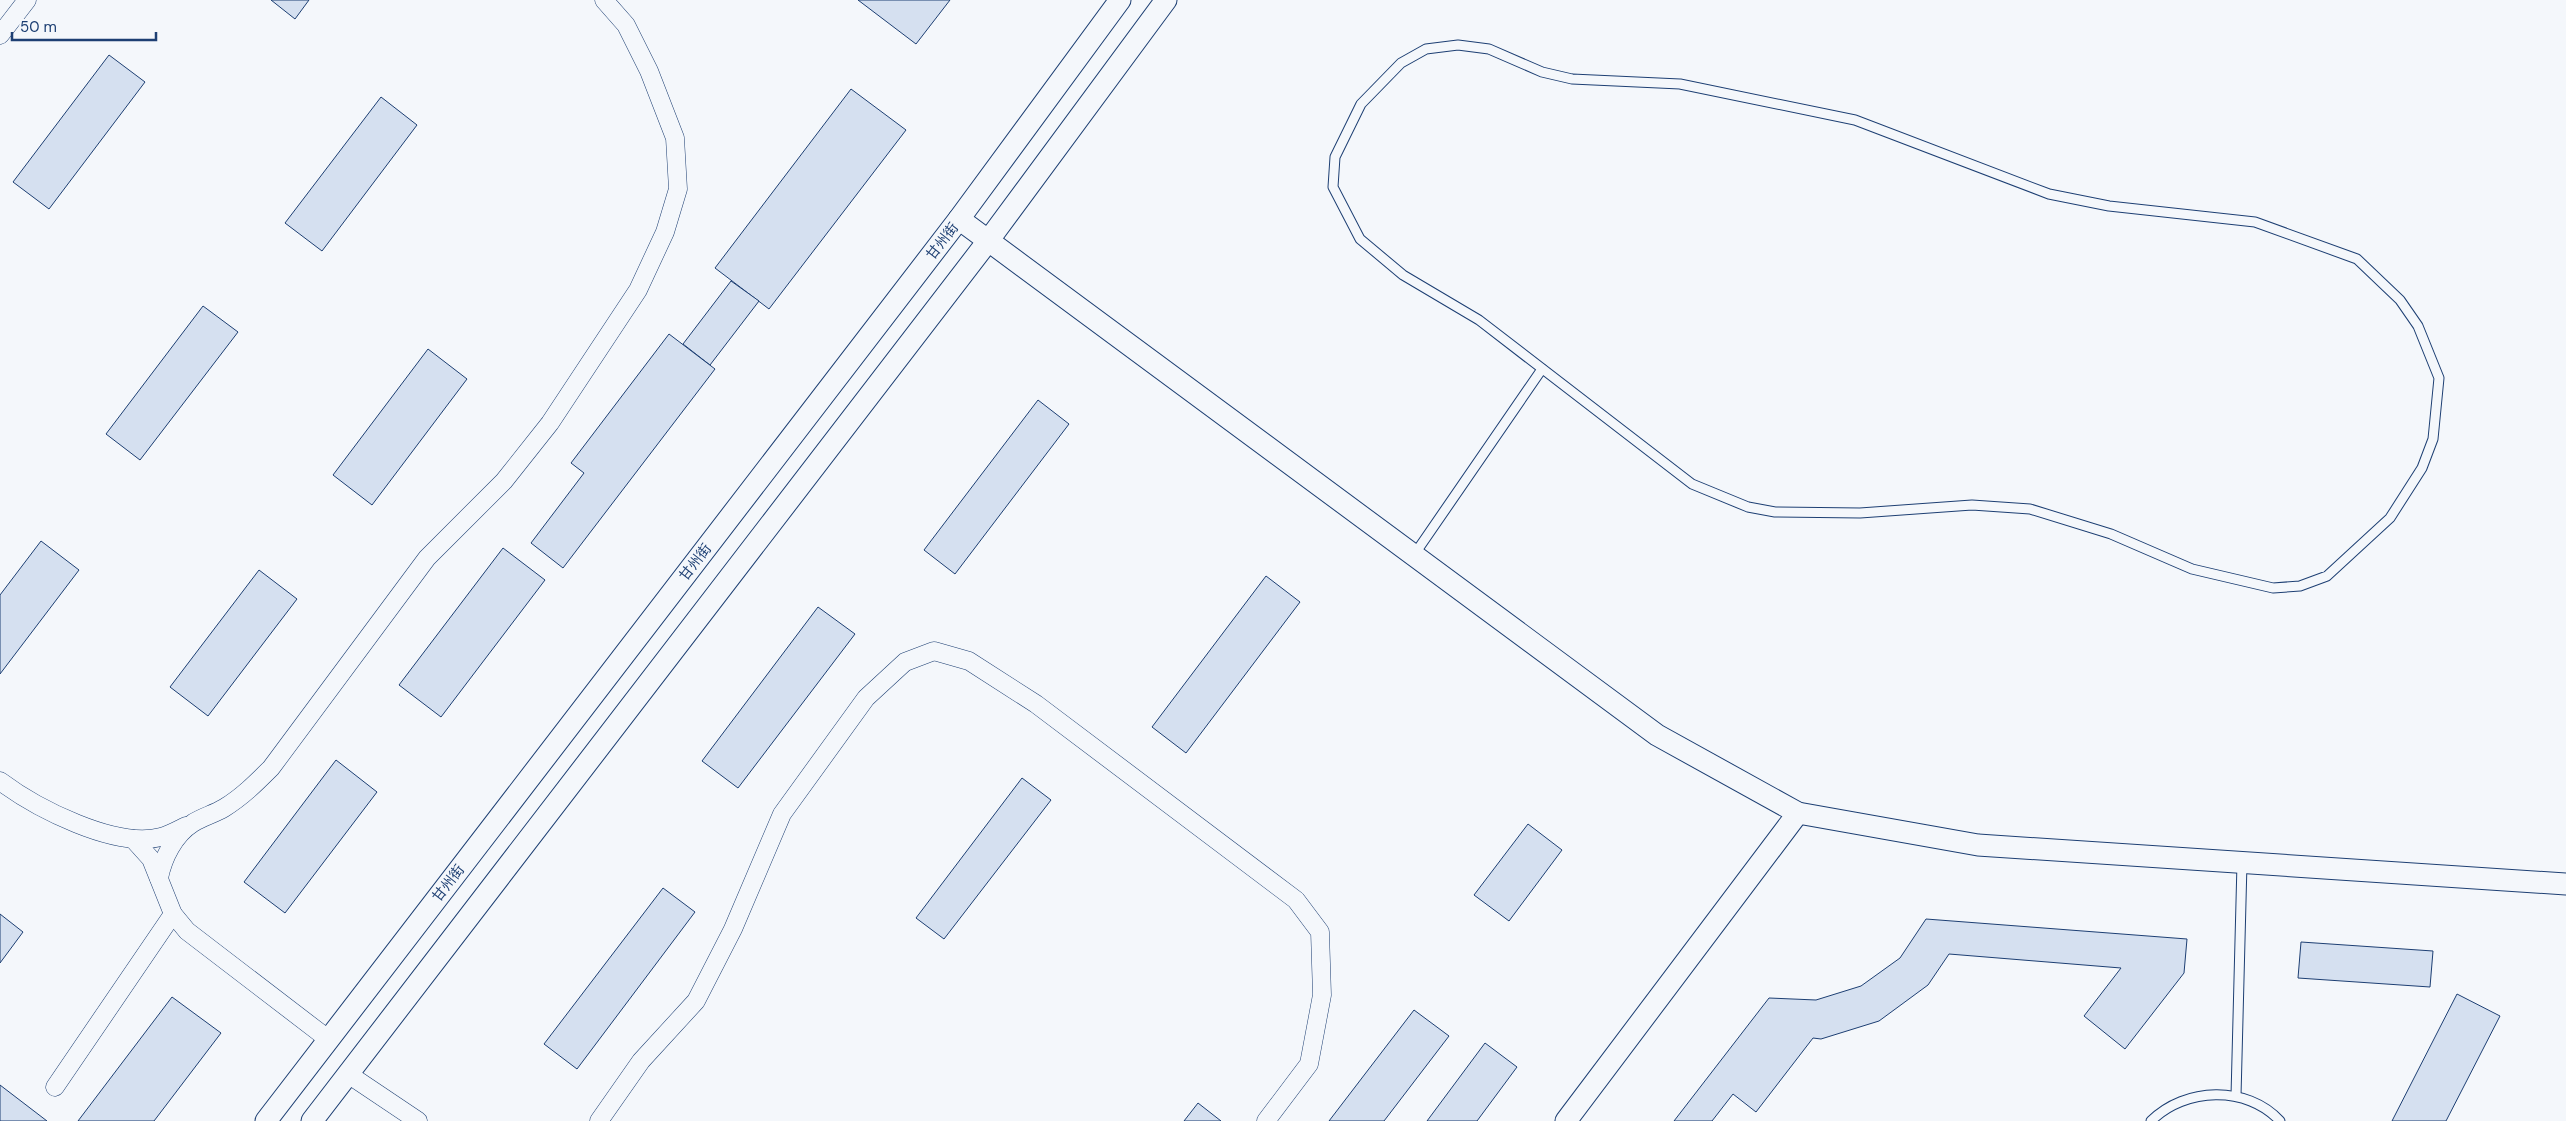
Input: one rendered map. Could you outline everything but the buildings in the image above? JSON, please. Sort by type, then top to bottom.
[{"type":"street","points":[[0,35],[27,0]]},
{"type":"street","points":[[0,781],[23,798],[60,818],[133,839],[160,837],[223,809],[247,791],[271,768],[427,558],[504,481],[550,423],[638,290],[665,232],[678,189],[675,138],[645,63],[626,25],[604,0]]},
{"type":"street","name":"甘州街","points":[[266,1121],[959,219],[1120,0]]},
{"type":"street","points":[[312,1121],[988,241],[1166,0]]},
{"type":"street","points":[[959,219],[1657,735],[1798,813],[1978,845],[2566,884]]},
{"type":"street","points":[[598,1121],[641,1061],[696,1001],[733,929],[782,814],[866,698],[905,662],[934,651],[969,661],[1036,704],[1296,900],[1320,932],[1322,995],[1309,1064],[1266,1121]]},
{"type":"street","points":[[1566,1121],[1798,813]]},
{"type":"street","points":[[158,878],[162,861],[174,842],[191,824]]},
{"type":"street","points":[[133,839],[147,854],[173,914],[187,931],[328,1040]]},
{"type":"street","points":[[55,1087],[173,914]]},
{"type":"street","points":[[348,1074],[418,1121]]},
{"type":"lane","points":[[1458,45],[1489,49],[1542,72],[1572,79],[1680,84],[1856,120],[2049,194],[2109,206],[2255,222],[2357,258],[2400,300],[2418,326],[2439,378],[2433,439],[2422,468],[2390,518],[2326,576],[2300,586],[2273,588],[2192,569],[2111,534],[2030,509],[1972,505],[1860,513],[1775,512],[1748,506],[1692,484],[1542,368],[1479,320],[1403,275],[1360,239],[1333,187],[1335,157],[1361,104],[1401,63],[1426,49],[1458,45]]},
{"type":"lane","points":[[1414,555],[1542,368]]},
{"type":"lane","points":[[2236,1096],[2242,863]]},
{"type":"lane","points":[[2151,1121],[2157,1114],[2182,1101],[2208,1094],[2236,1096],[2254,1100],[2270,1110],[2280,1121]]}]
